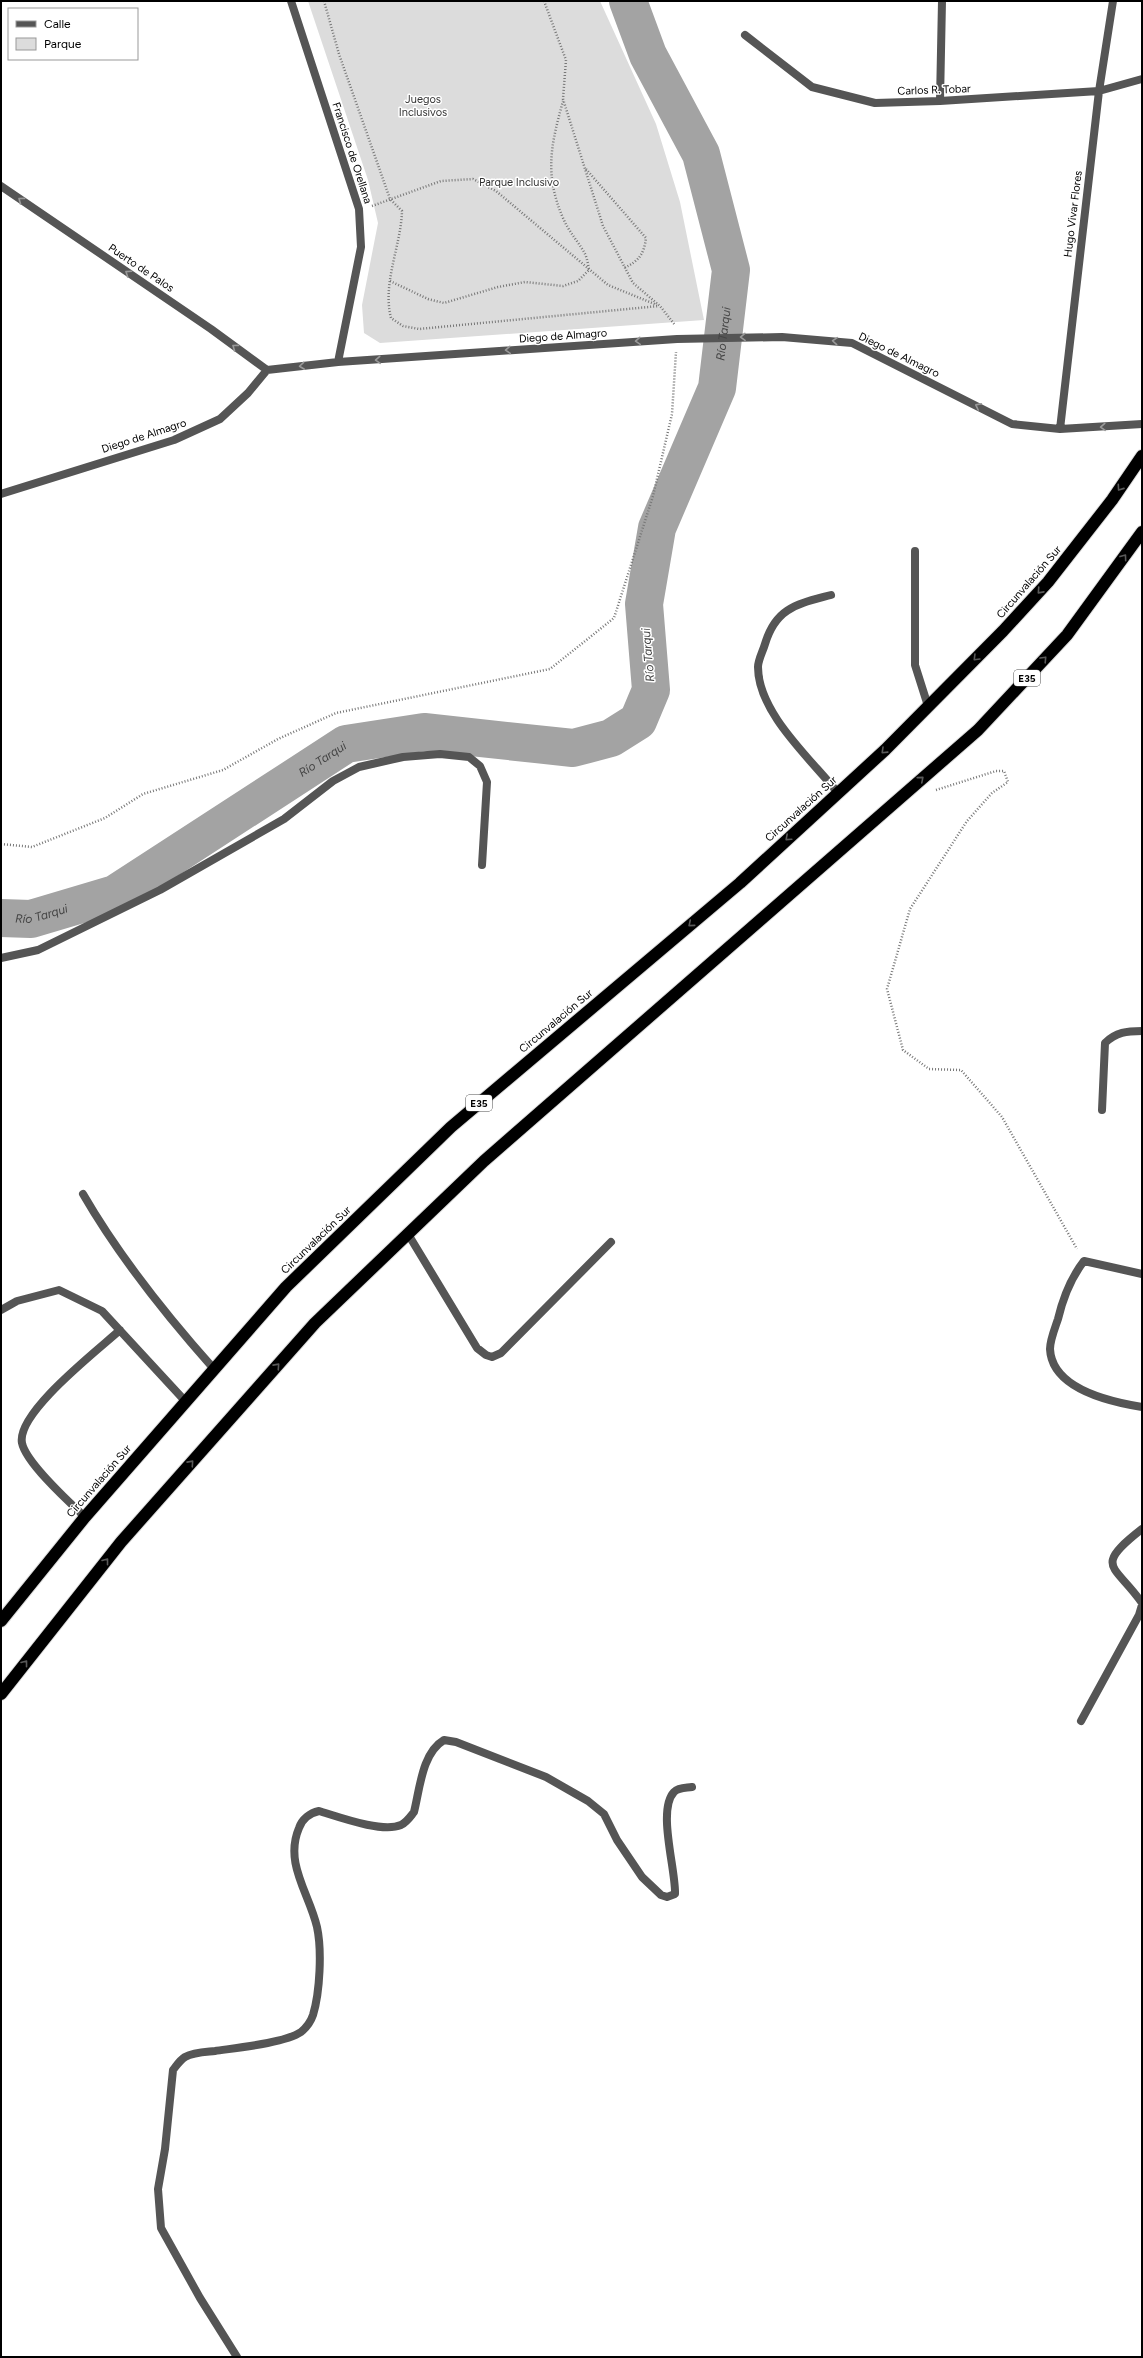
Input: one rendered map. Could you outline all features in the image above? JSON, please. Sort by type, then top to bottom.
[{"type":"highway","name":"Circunvalación Sur","points":[[1,1621],[85,1517],[286,1287],[451,1126],[740,883],[885,750],[1003,631],[1048,582],[1112,500],[1142,456]]},
{"type":"highway","name":"E35","points":[[1,1694],[121,1542],[315,1323],[484,1162],[978,730],[1067,635],[1142,532]]},
{"type":"street","name":"Francisco de Orellana","points":[[291,1],[359,209],[361,247],[338,362]]},
{"type":"street","points":[[940,102],[942,1]]},
{"type":"street","name":"Hugo Vivar Flores","points":[[1060,429],[1099,91],[1113,1]]},
{"type":"street","name":"Carlos R. Tobar","points":[[745,35],[812,87],[875,103],[940,102],[1099,91],[1142,79]]},
{"type":"street","name":"Puerto de Palos","points":[[1,186],[211,329],[267,370]]},
{"type":"street","name":"Diego de Almagro","points":[[1,494],[174,440],[220,419],[248,393],[267,370],[338,362],[676,339],[782,337],[852,343],[1012,424],[1060,429],[1142,424]]},
{"type":"street","points":[[915,551],[915,665],[928,706]]},
{"type":"street","points":[[831,595],[795,605],[781,614],[766,639],[758,666],[762,690],[781,726],[838,794]]},
{"type":"street","points":[[1,958],[38,950],[160,890],[284,819],[333,781],[359,767],[403,758],[440,754],[469,757],[480,766],[487,782],[482,865]]},
{"type":"street","points":[[1102,1110],[1105,1043],[1113,1034],[1129,1031],[1142,1031]]},
{"type":"street","points":[[83,1194],[107,1235],[158,1306],[214,1369]]},
{"type":"street","points":[[408,1234],[477,1348],[486,1355],[492,1357],[501,1353],[611,1242]]},
{"type":"street","points":[[1142,1274],[1084,1261],[1074,1274],[1064,1297],[1050,1348],[1054,1368],[1067,1380],[1090,1394],[1120,1403],[1142,1407]]},
{"type":"street","points":[[1,1310],[17,1301],[59,1290],[102,1311],[186,1402]]},
{"type":"street","points":[[85,1517],[34,1464],[22,1443],[22,1428],[39,1404],[120,1330]]},
{"type":"street","points":[[1081,1721],[1139,1615],[1142,1604],[1112,1567],[1112,1560],[1123,1544],[1142,1529]]},
{"type":"street","points":[[237,2357],[200,2298],[161,2228],[158,2189],[165,2149],[173,2070],[178,2063],[185,2057],[194,2054],[238,2048],[290,2037],[300,2032],[308,2025],[313,2014],[320,1963],[317,1927],[298,1876],[294,1854],[295,1838],[301,1824],[313,1812],[319,1811],[385,1828],[400,1825],[409,1819],[414,1812],[427,1760],[432,1750],[444,1740],[456,1742],[546,1777],[588,1801],[604,1814],[617,1840],[642,1877],[661,1895],[668,1897],[675,1894],[676,1882],[667,1830],[669,1803],[674,1792],[680,1788],[692,1787]]},
{"type":"path","points":[[324,1],[339,54],[390,199],[402,211],[400,236],[387,304],[391,318],[403,326],[419,329],[660,306]]},
{"type":"path","points":[[544,1],[566,60],[563,99],[551,144],[550,177],[562,217],[573,239],[584,252],[590,270]]},
{"type":"path","points":[[1,844],[32,847],[105,818],[143,794],[223,770],[278,739],[336,713],[550,669],[614,618],[653,496],[670,422],[676,339],[675,323],[660,306],[633,283],[603,226],[563,99]]},
{"type":"path","points":[[584,168],[646,238],[644,252],[634,264],[624,268]]},
{"type":"path","points":[[359,209],[441,180],[473,179],[496,191],[608,285],[660,306]]},
{"type":"path","points":[[390,282],[428,299],[444,303],[498,287],[525,282],[563,286],[578,281],[590,270]]},
{"type":"path","points":[[934,791],[996,771],[1004,771],[1008,782],[992,794],[968,821],[910,909],[887,989],[904,1050],[929,1069],[961,1070],[1002,1117],[1084,1261]]},
{"type":"green space","name":"Parque Inclusivo","points":[[308,1],[600,1],[656,124],[680,202],[704,320],[380,343],[364,333],[362,305],[378,223],[368,180]]},
{"type":"waterway","name":"Río Tarqui","points":[[1,918],[31,919],[115,894],[346,744],[424,732],[573,748],[611,738],[638,721],[651,690],[644,604],[657,528],[717,388],[731,270],[701,154],[648,55],[628,1]]},
{"type":"park label","name":"Juegos Inclusivos","points":[[423,105]]}]
